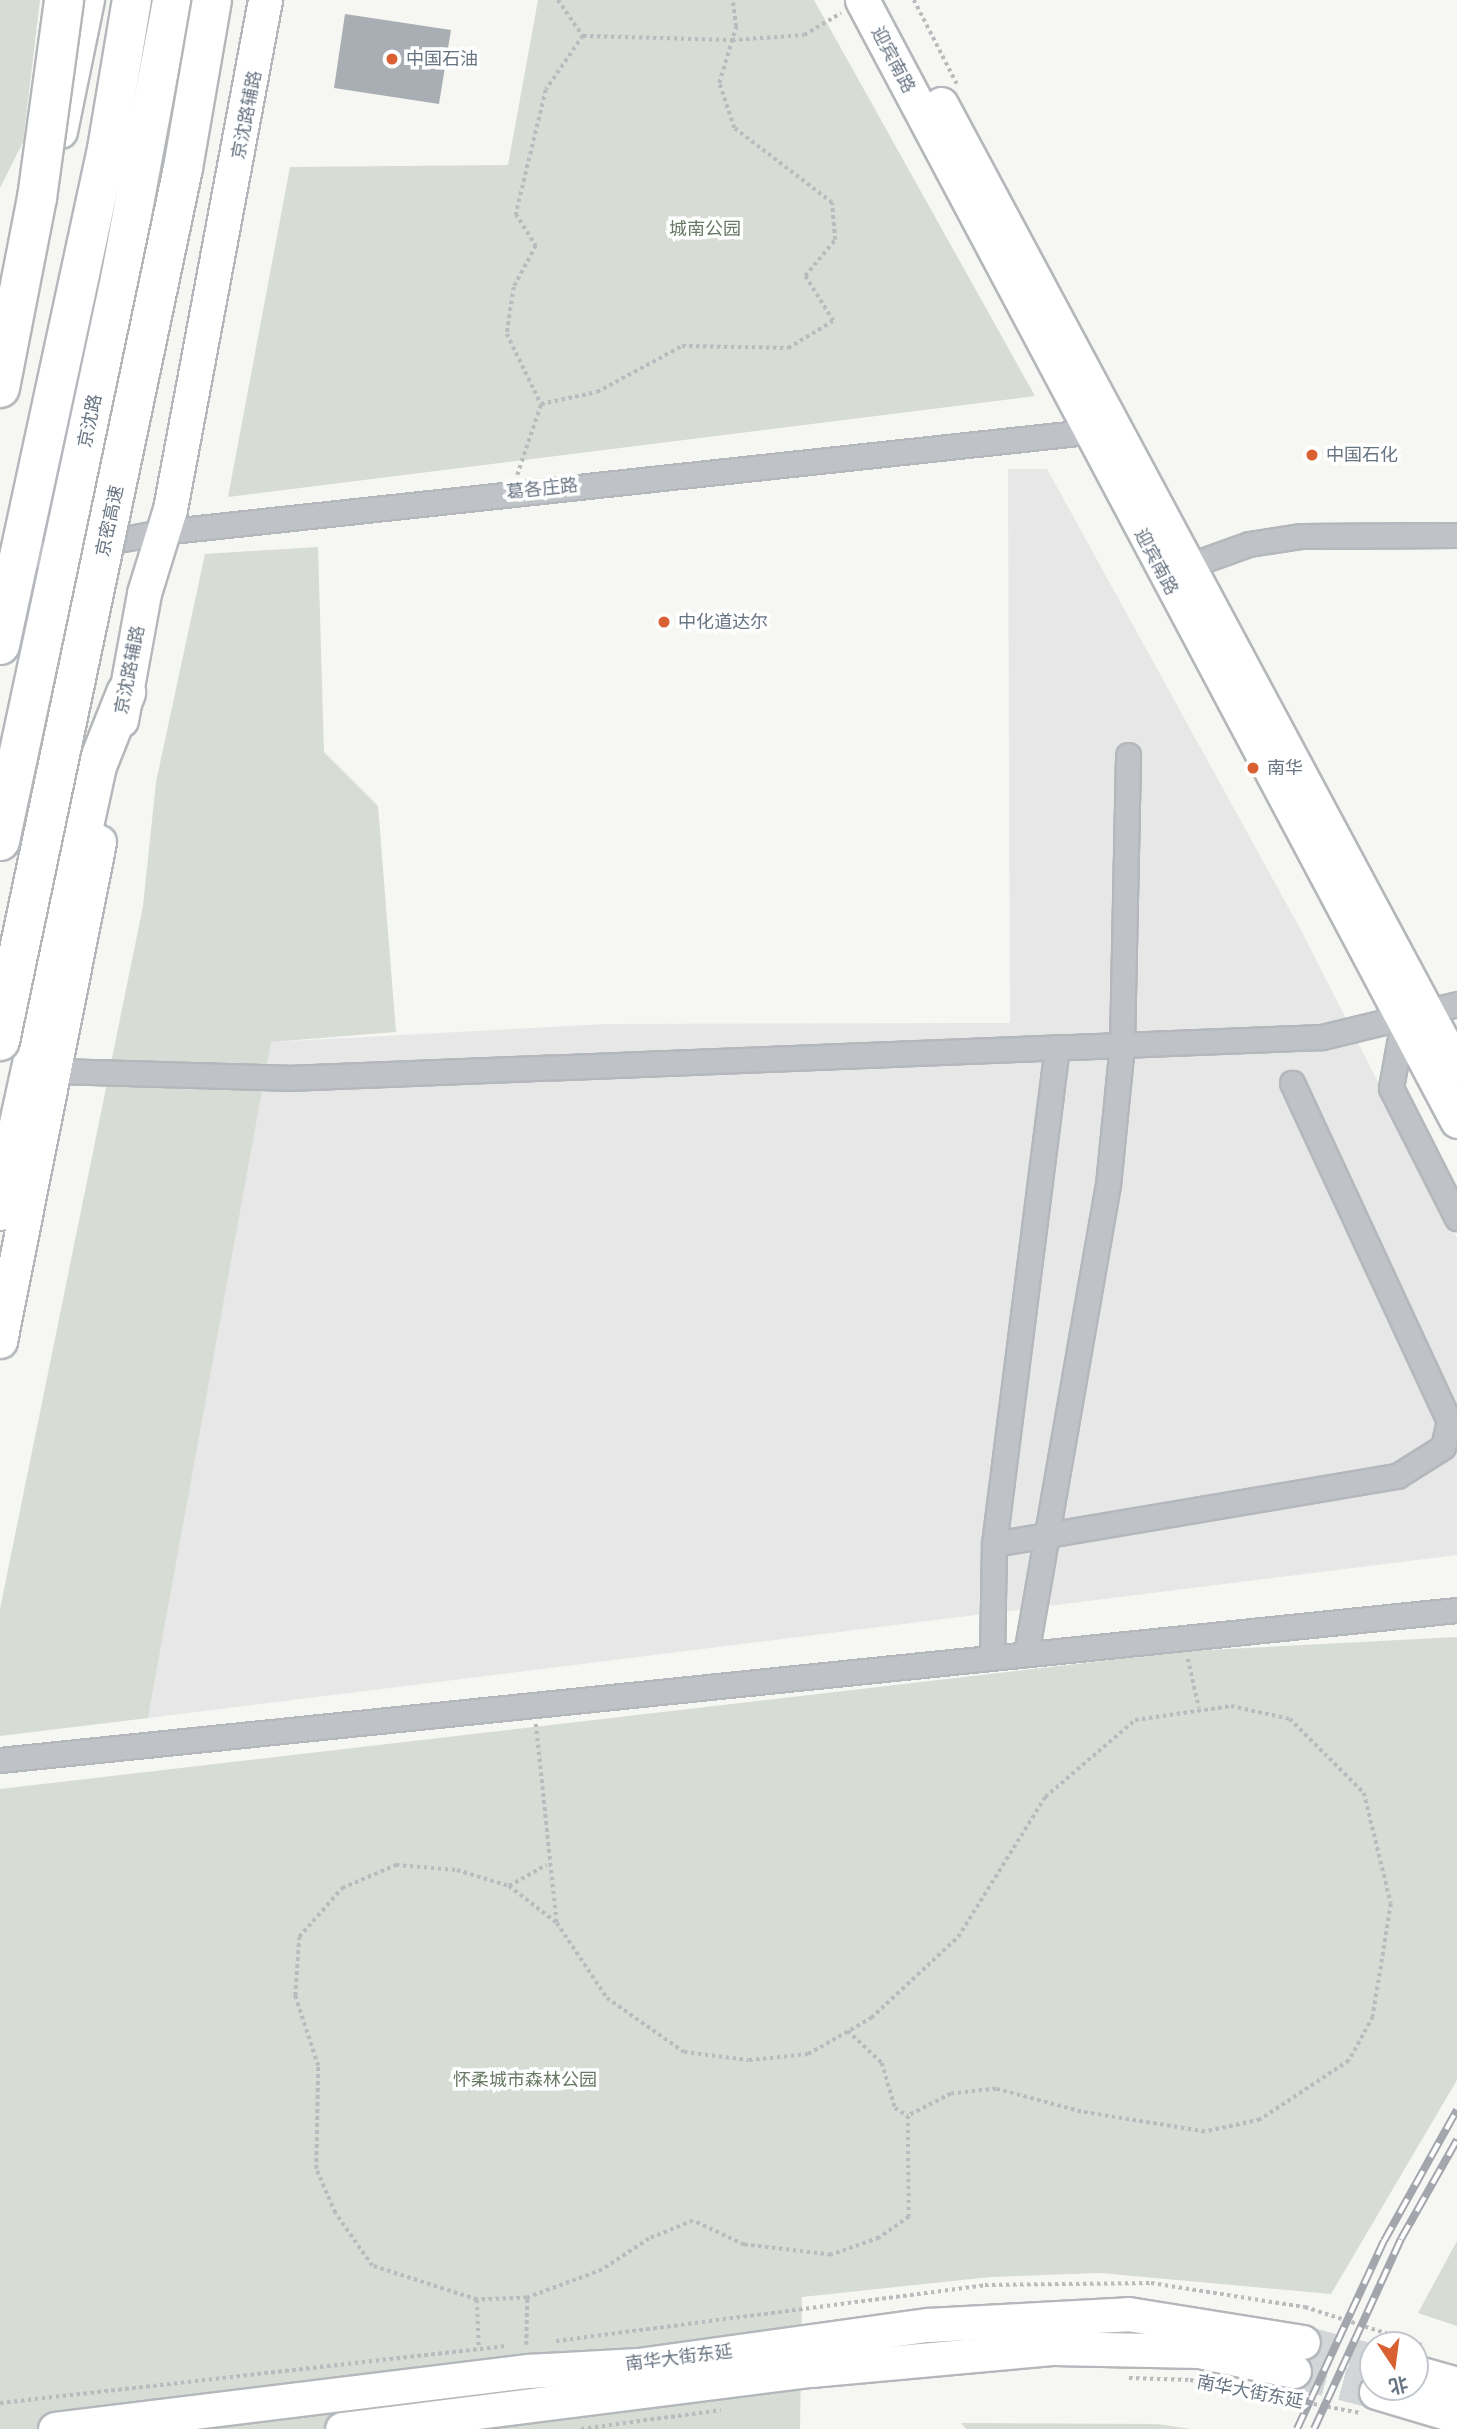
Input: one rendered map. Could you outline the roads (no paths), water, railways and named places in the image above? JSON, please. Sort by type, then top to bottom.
[{"type":"highway","points":[[0,388],[37,198],[64,0]]},
{"type":"highway","points":[[1,635],[11,560],[132,0]]},
{"type":"highway","name":"京沈路","points":[[0,841],[63,551],[172,0]]},
{"type":"highway","name":"京密高速","points":[[0,1041],[181,181],[212,0]]},
{"type":"highway","points":[[0,1210],[97,766],[126,693]]},
{"type":"highway","points":[[30,701],[83,839]]},
{"type":"main road","points":[[0,306],[16,244],[67,112],[87,0]]},
{"type":"main road","name":"京沈路辅路","points":[[0,1341],[57,1071],[126,693],[162,532],[265,0]]},
{"type":"main road","name":"迎宾南路","points":[[862,0],[1087,432],[1429,1012],[1457,1121]]},
{"type":"main road","name":"迎宾南路","points":[[884,0],[1185,567],[1429,1012],[1457,1068]]},
{"type":"main road","name":"南华大街东延","points":[[55,2429],[528,2371],[638,2365],[928,2325],[1128,2314],[1299,2356],[1054,2348],[811,2370],[342,2429]]},
{"type":"main road","points":[[1429,2376],[1457,2384]]},
{"type":"main road","points":[[1373,2404],[1457,2416]]},
{"type":"street","name":"葛各庄路","points":[[11,560],[162,532],[1087,432]]},
{"type":"street","points":[[1185,567],[1249,544],[1301,536],[1457,535]]},
{"type":"street","points":[[1026,1654],[1049,1536],[1108,1185],[1122,1044],[1128,755]]},
{"type":"street","points":[[57,1071],[287,1078],[1322,1037],[1429,1012]]},
{"type":"street","points":[[1429,1012],[1391,1088],[1457,1218]]},
{"type":"street","points":[[992,1658],[994,1544],[1056,1047]]},
{"type":"street","points":[[994,1544],[1397,1476],[1443,1447],[1449,1421],[1292,1083]]},
{"type":"street","points":[[0,1760],[1457,1610]]},
{"type":"tunnel","points":[[1303,2342],[1359,2356]]},
{"type":"tunnel","points":[[1294,2371],[1359,2388]]},
{"type":"railway","points":[[1297,2429],[1384,2241],[1457,2110]]},
{"type":"railway","points":[[1314,2429],[1401,2239],[1457,2140]]},
{"type":"place","name":"中国石油","points":[[392,59]]},
{"type":"place","name":"中国石化","points":[[1312,455]]},
{"type":"place","name":"中化道达尔","points":[[664,622]]},
{"type":"place","name":"南华","points":[[1253,768]]},
{"type":"park label","name":"城南公园","points":[[705,229]]},
{"type":"park label","name":"怀柔城市森林公园","points":[[525,2080]]}]
